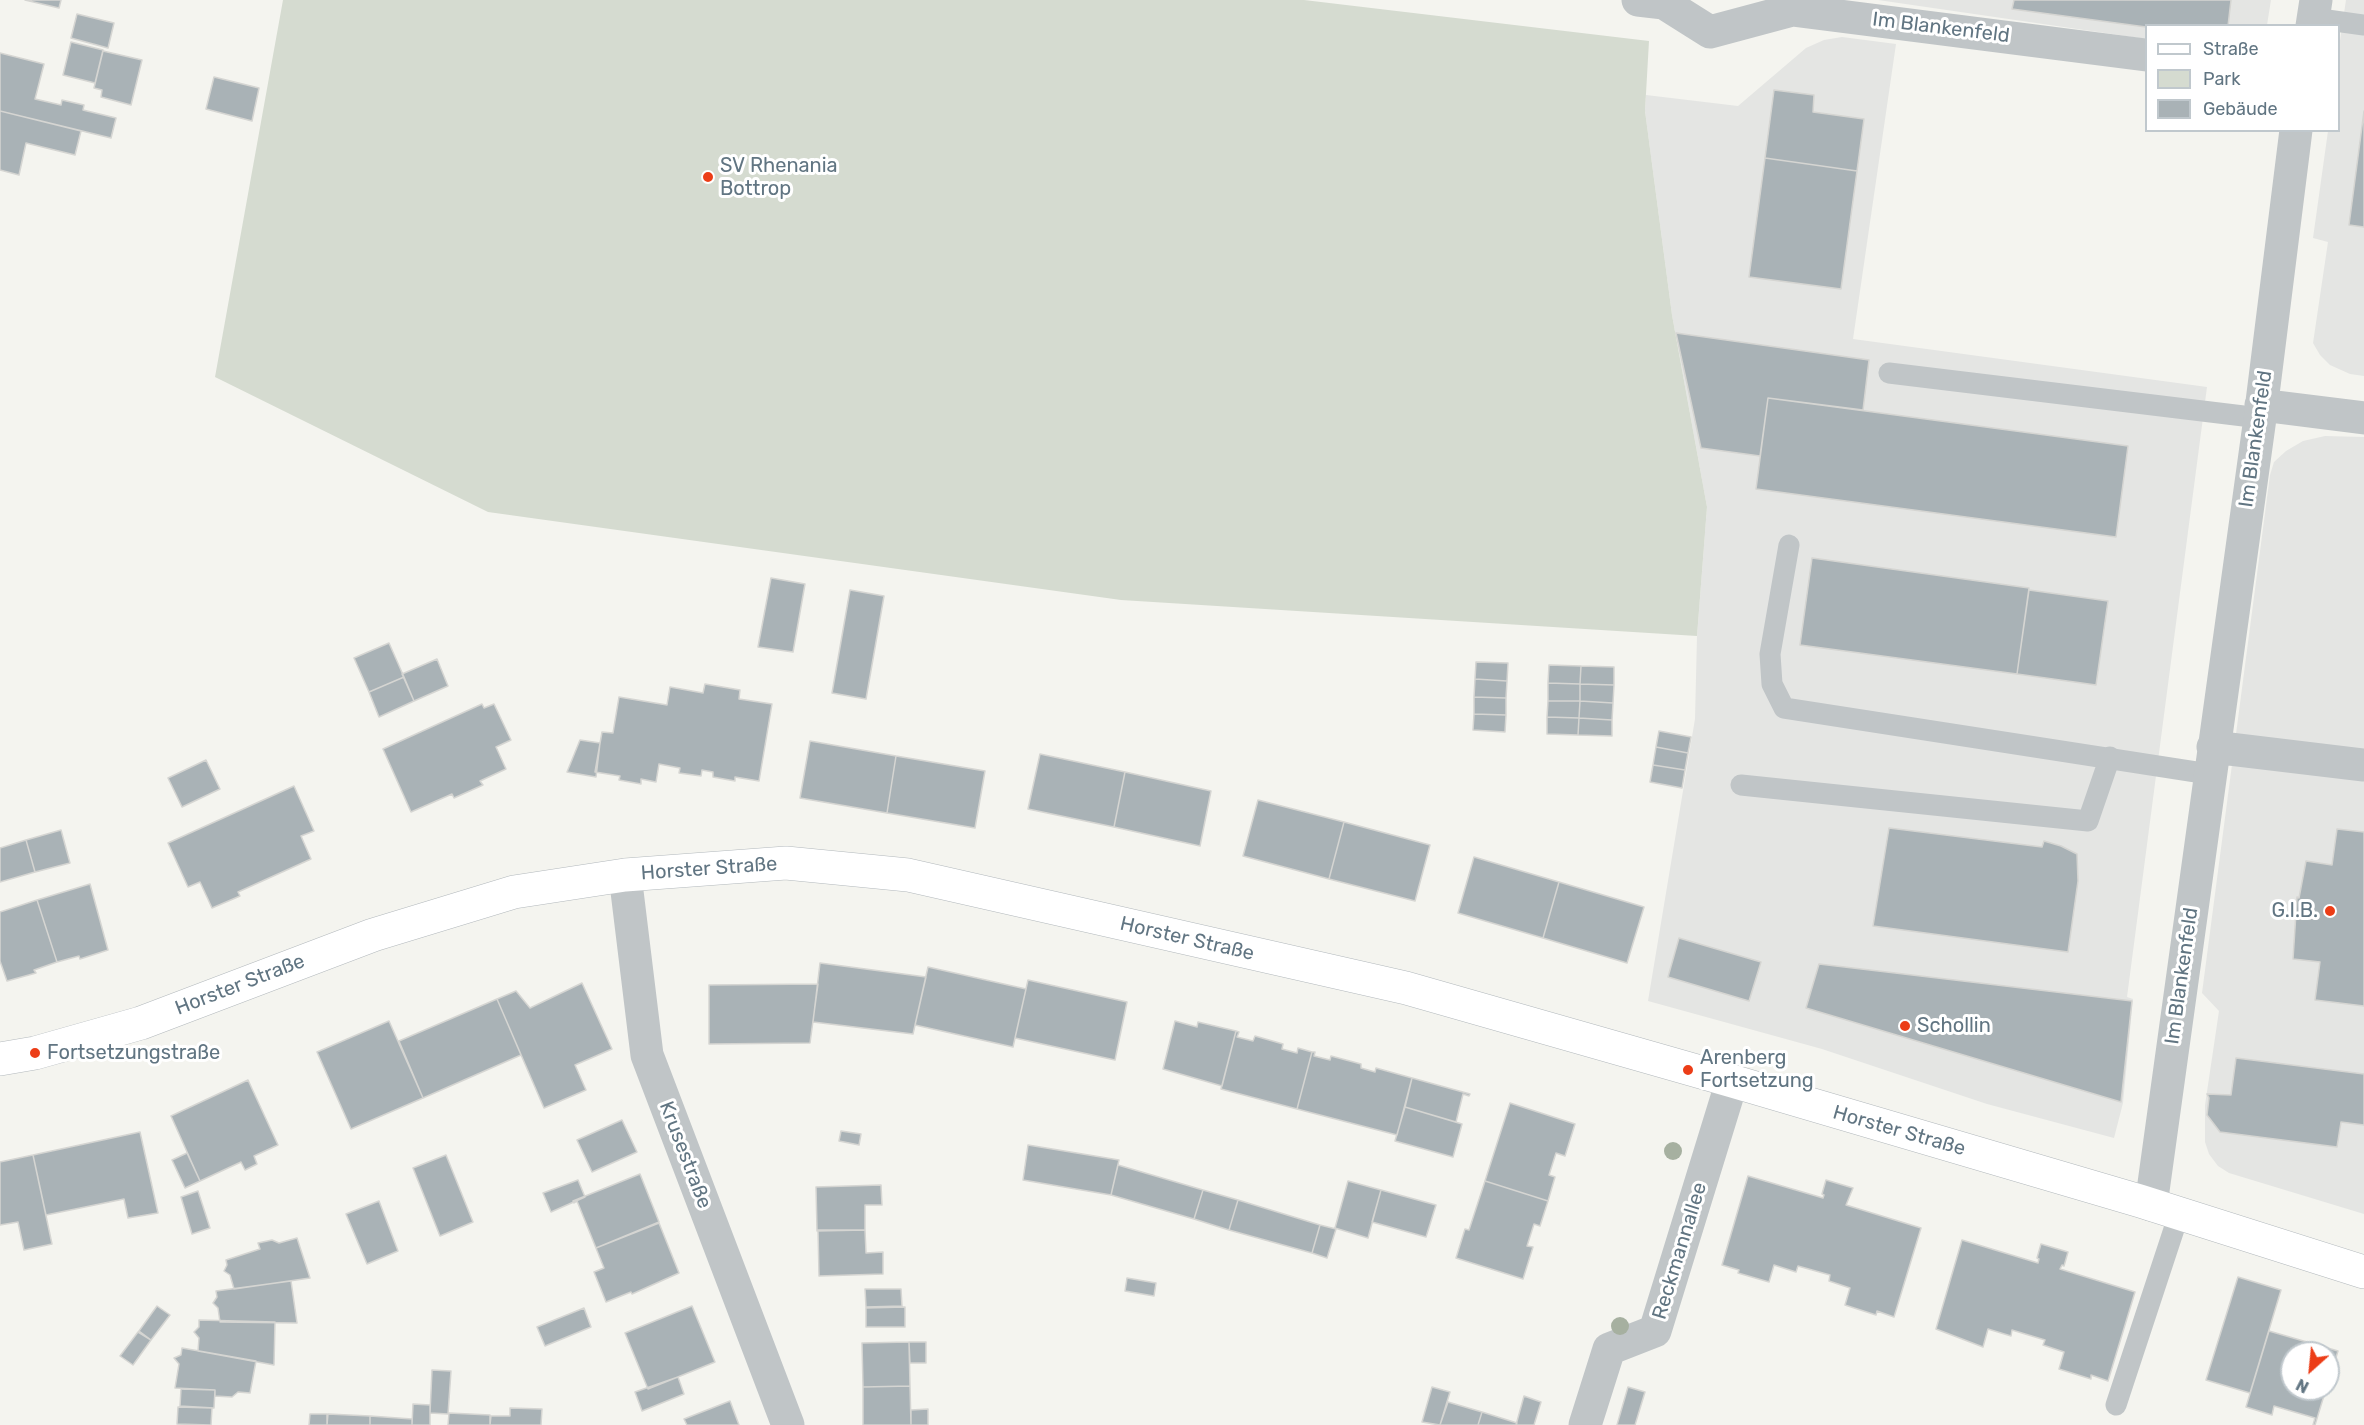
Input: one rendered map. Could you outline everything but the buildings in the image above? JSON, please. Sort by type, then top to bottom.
[{"type":"main road","name":"Horster Straße","points":[[0,1059],[35,1053],[141,1023],[373,935],[514,892],[625,875],[786,863],[908,875],[1406,988],[1732,1081],[2364,1272]]},
{"type":"street","name":"Im Blankenfeld","points":[[1655,1],[1710,32],[1792,10],[2145,55]]},
{"type":"street","name":"Im Blankenfeld","points":[[2165,1210],[2211,760],[2260,412],[2296,132]]},
{"type":"street","points":[[2260,412],[2364,418]]},
{"type":"street","points":[[2211,760],[2364,765]]},
{"type":"street","name":"Krusestraße","points":[[625,875],[647,1055],[788,1425]]},
{"type":"street","name":"Reckmannallee","points":[[1585,1425],[1609,1348],[1655,1331],[1732,1081]]},
{"type":"lane","points":[[2314,15],[2364,25]]},
{"type":"lane","points":[[1889,373],[2260,412]]},
{"type":"lane","points":[[1790,545],[1770,654],[1772,684],[1784,708],[2110,758],[2211,760]]},
{"type":"lane","points":[[1741,785],[2088,821],[2110,758]]},
{"type":"lane","points":[[2116,1405],[2165,1210]]},
{"type":"shaded area","points":[[1878,0],[2271,0],[2267,24],[2145,24],[2145,39]]},
{"type":"shaded area","points":[[2346,0],[2364,0],[2364,376],[2350,374],[2330,365],[2313,343],[2328,242],[2313,238],[2328,132],[2340,132],[2340,40]]},
{"type":"shaded area","points":[[1842,37],[1896,44],[1853,339],[2207,387],[2127,997],[2133,999],[2123,1103],[2114,1138],[1987,1104],[1822,1049],[1648,1001],[1695,719],[1697,636],[1707,507],[1672,315],[1645,111],[1646,95],[1738,106],[1806,48],[1824,40]]},
{"type":"shaded area","points":[[2325,436],[2364,437],[2364,1214],[2229,1173],[2218,1166],[2209,1154],[2205,1142],[2205,1105],[2219,1011],[2202,993],[2270,475],[2274,462],[2286,451],[2303,441]]},
{"type":"green space","points":[[283,0],[1304,0],[1649,41],[1645,111],[1672,315],[1707,507],[1697,636],[1121,600],[488,512],[215,377]]},
{"type":"place","name":"SV Rhenania Bottrop","points":[[708,177]]},
{"type":"place","name":"G.I.B.","points":[[2330,911]]},
{"type":"place","name":"Schollin","points":[[1905,1026]]},
{"type":"place","name":"Fortsetzungstraße","points":[[35,1053]]},
{"type":"place","name":"Arenberg Fortsetzung","points":[[1688,1070]]}]
